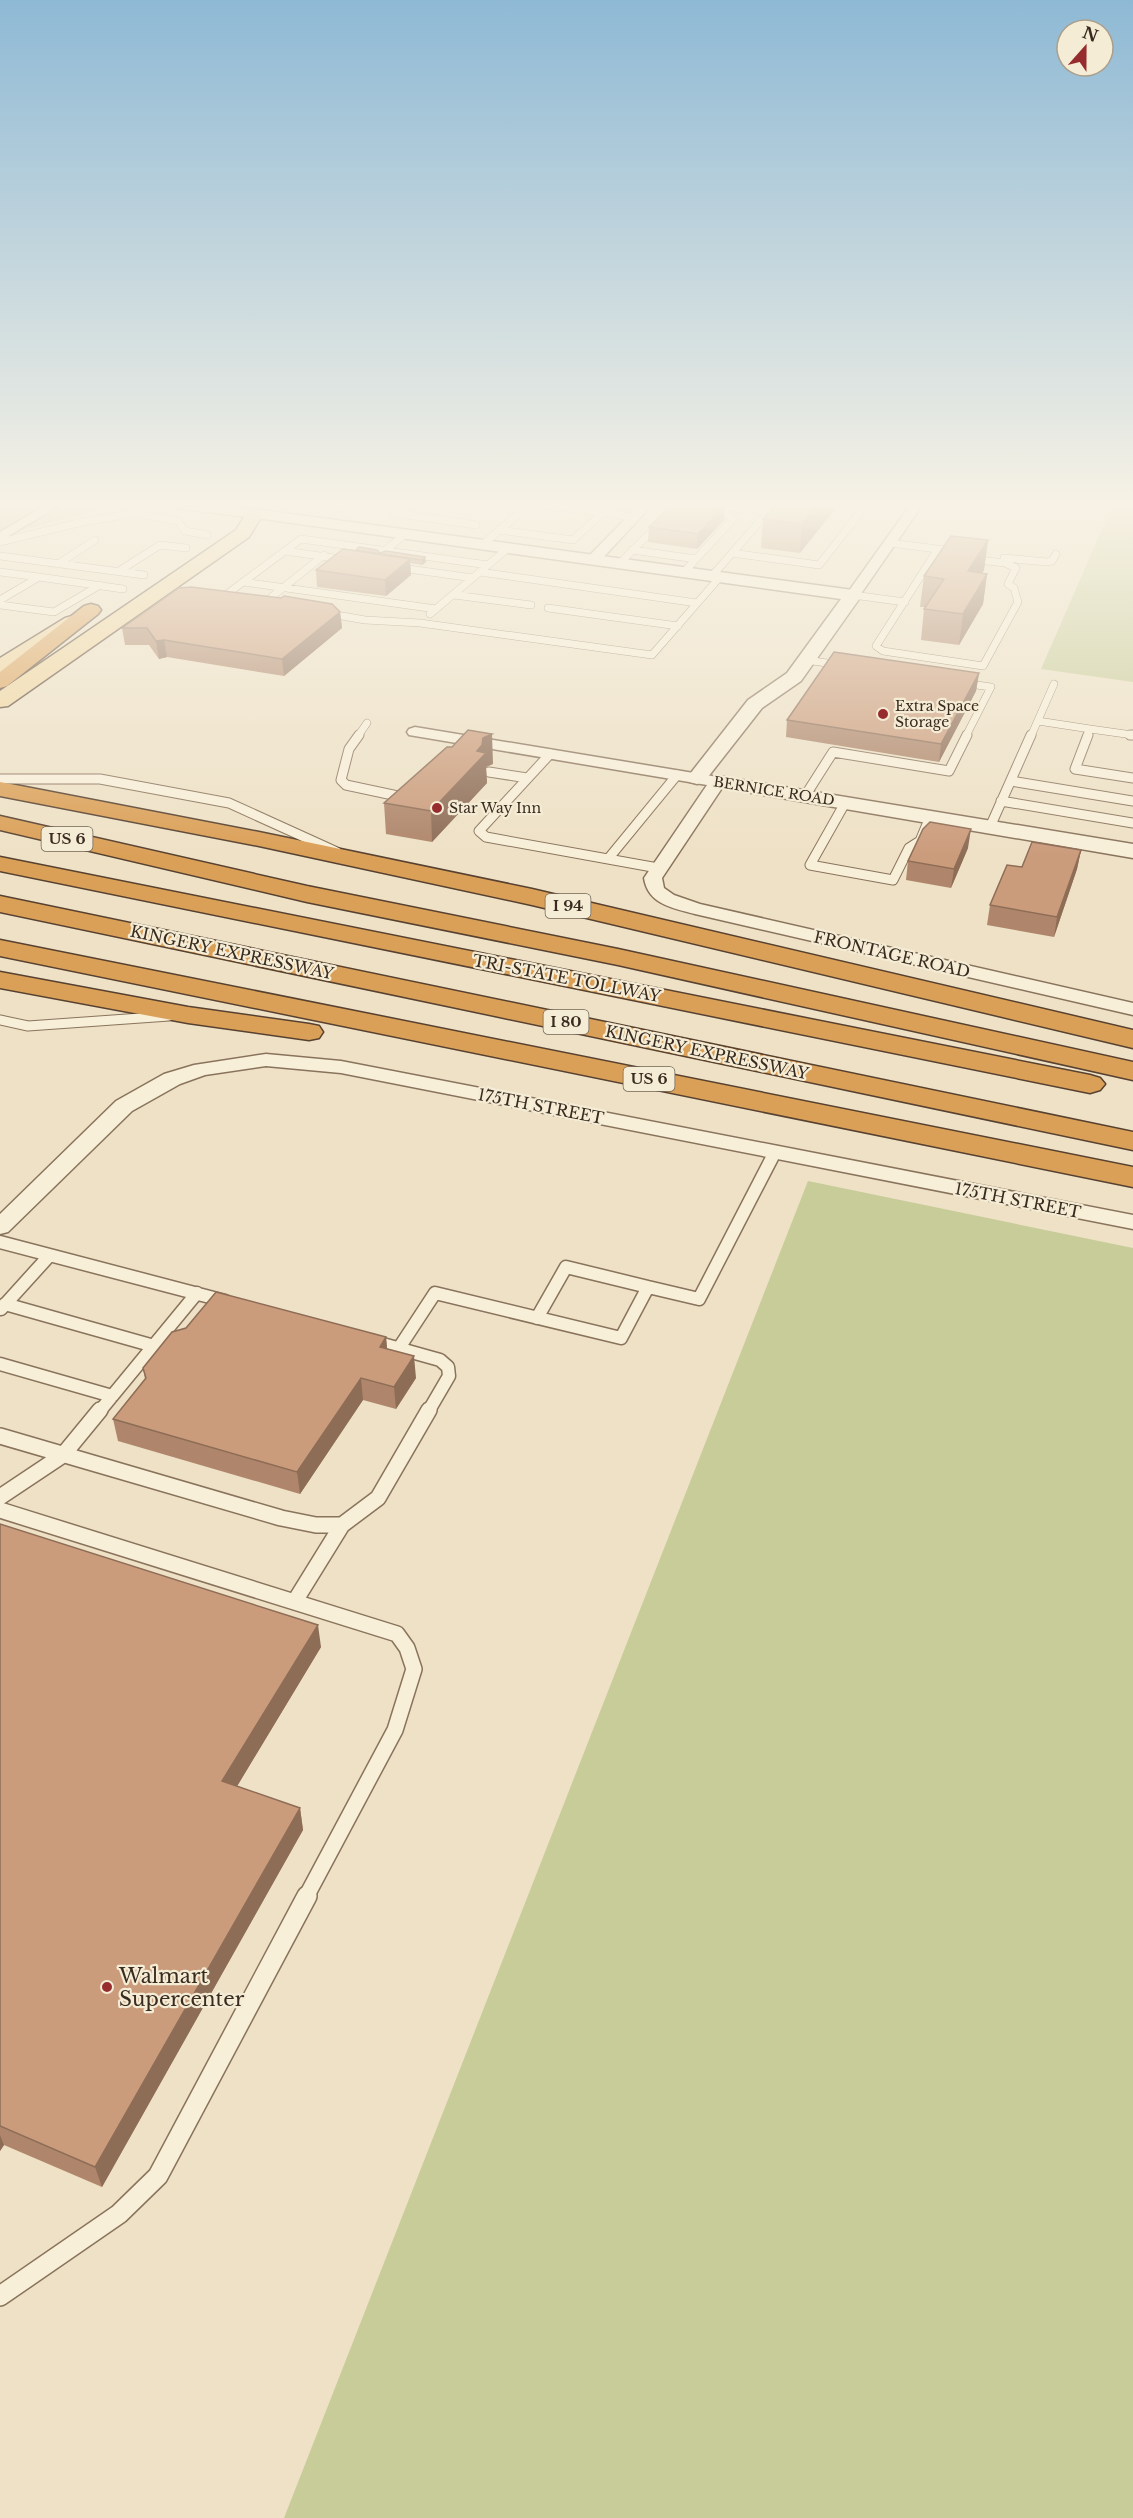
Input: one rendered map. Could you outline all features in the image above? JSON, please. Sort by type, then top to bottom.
[{"type":"highway","points":[[0,682],[76,622]]},
{"type":"highway","name":"I 94","points":[[0,789],[349,858],[644,923],[1133,1040]]},
{"type":"highway","name":"US 6","points":[[0,823],[307,894],[618,957],[1133,1071]]},
{"type":"highway","points":[[0,833],[133,854]]},
{"type":"highway","name":"TRI-STATE TOLLWAY","points":[[0,864],[1133,1092]]},
{"type":"highway","name":"KINGERY EXPRESSWAY","points":[[0,904],[1133,1141]]},
{"type":"highway","name":"US 6","points":[[0,948],[1133,1177]]},
{"type":"highway","points":[[0,980],[188,1015],[357,1038],[1133,1185]]},
{"type":"main road","points":[[0,667],[73,622]]},
{"type":"main road","points":[[0,701],[122,622]]},
{"type":"street","points":[[658,868],[707,780],[755,704],[765,694],[786,685],[834,622]]},
{"type":"street","name":"BERNICE ROAD","points":[[415,732],[472,746],[550,754],[1133,851]]},
{"type":"street","name":"FRONTAGE ROAD","points":[[658,868],[653,878],[655,890],[667,899],[695,908],[1133,1009]]},
{"type":"street","name":"175TH STREET","points":[[0,1227],[124,1106],[172,1079],[201,1068],[266,1060],[341,1067],[1133,1222]]},
{"type":"lane","points":[[393,622],[420,623],[652,655],[682,622]]},
{"type":"lane","points":[[646,622],[678,626]]},
{"type":"lane","points":[[892,622],[876,646],[884,651],[983,666],[1007,622]]},
{"type":"lane","points":[[806,660],[848,666]]},
{"type":"lane","points":[[805,796],[833,752],[949,771],[991,687],[947,681]]},
{"type":"lane","points":[[990,827],[1054,684]]},
{"type":"lane","points":[[1038,721],[1133,735]]},
{"type":"lane","points":[[367,723],[349,749],[341,780],[346,785],[414,799],[406,806]]},
{"type":"lane","points":[[1090,729],[1075,769],[1133,778]]},
{"type":"lane","points":[[550,754],[479,831],[486,837],[658,868]]},
{"type":"lane","points":[[489,772],[527,778]]},
{"type":"lane","points":[[608,859],[677,775]]},
{"type":"lane","points":[[0,779],[100,779],[229,802],[349,858]]},
{"type":"lane","points":[[1011,781],[1133,801]]},
{"type":"lane","points":[[1001,801],[1133,823]]},
{"type":"lane","points":[[845,803],[810,865],[893,880],[909,849],[920,841],[930,817]]},
{"type":"lane","points":[[0,1020],[28,1026],[188,1015]]},
{"type":"lane","points":[[537,1318],[566,1268],[699,1299],[775,1152]]},
{"type":"lane","points":[[0,1242],[242,1305]]},
{"type":"lane","points":[[49,1256],[3,1307],[154,1346]]},
{"type":"lane","points":[[399,1348],[435,1293],[621,1338],[648,1287]]},
{"type":"lane","points":[[0,1497],[63,1455],[197,1293]]},
{"type":"lane","points":[[295,1601],[342,1525],[378,1498],[449,1376],[448,1367],[440,1360],[354,1336]]},
{"type":"lane","points":[[0,1364],[112,1396]]},
{"type":"lane","points":[[0,1436],[281,1518],[316,1525],[342,1525]]},
{"type":"lane","points":[[0,1510],[397,1634],[406,1648],[414,1669],[395,1730],[158,2176],[119,2214],[0,2296]]},
{"type":"green space","points":[[1062,622],[1133,622],[1133,682],[1041,669]]},
{"type":"green space","points":[[808,1181],[1133,1248],[1133,2518],[284,2518]]},
{"type":"building","points":[[131,622],[328,622],[282,659],[164,640],[156,641],[147,628],[122,628]]},
{"type":"building","name":"Extra Space Storage","points":[[834,652],[979,673],[941,744],[787,720]]},
{"type":"building","points":[[468,730],[492,734],[483,738],[482,745],[477,751],[486,753],[431,811],[384,803],[447,747],[452,747]]},
{"type":"building","points":[[930,822],[971,829],[954,869],[908,861],[923,829]]},
{"type":"building","points":[[1032,842],[1081,850],[1057,917],[990,905],[1007,865],[1022,867]]},
{"type":"building","points":[[216,1292],[386,1337],[380,1347],[414,1356],[394,1387],[361,1378],[297,1472],[113,1419],[146,1378],[143,1368],[172,1332],[186,1328]]},
{"type":"building","name":"Walmart Supercenter","points":[[0,1524],[318,1625],[222,1781],[300,1808],[95,2167],[0,2126]]},
{"type":"place","name":"Extra Space Storage","points":[[883,714]]},
{"type":"place","name":"Star Way Inn","points":[[437,808]]},
{"type":"place","name":"Walmart Supercenter","points":[[107,1987]]}]
